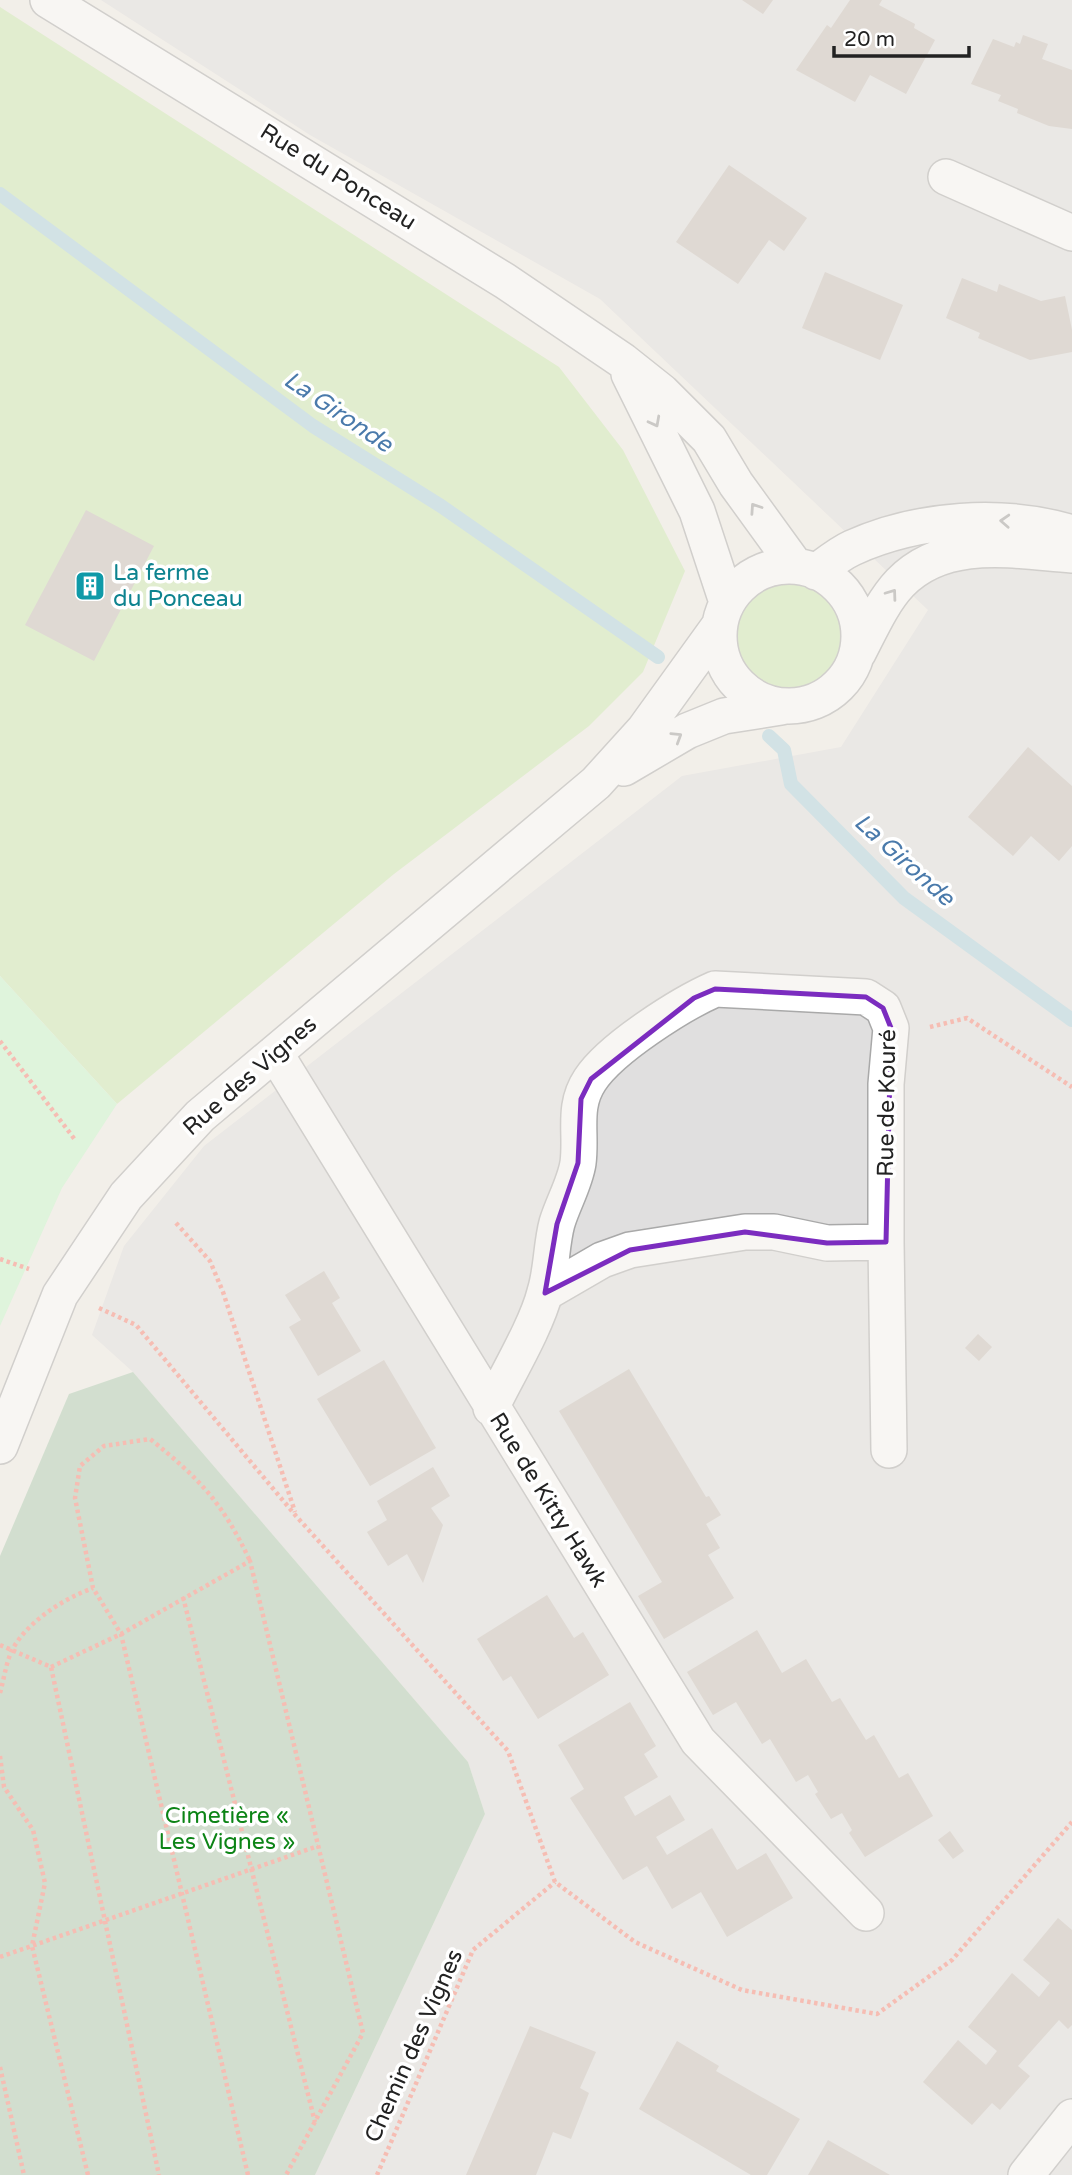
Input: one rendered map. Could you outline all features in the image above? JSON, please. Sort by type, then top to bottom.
[{"type":"street","name":"Rue du Ponceau","points":[[48,0],[483,267],[562,317],[623,361],[662,392],[709,439],[736,484],[805,568]]},
{"type":"street","points":[[946,177],[1072,233]]},
{"type":"street","name":"Rue du Ponceau","points":[[623,361],[697,511],[723,614]]},
{"type":"street","points":[[1072,533],[1043,524],[1002,519],[903,530],[805,568],[762,572],[747,579],[723,614],[720,648],[727,670],[740,688],[759,701],[781,707],[807,705],[830,694],[848,676],[892,594],[901,583],[921,568],[960,552],[1001,547],[1072,555]]},
{"type":"street","points":[[805,568],[837,585],[852,605],[859,628],[858,653]]},
{"type":"street","name":"Rue des Vignes","points":[[0,1446],[60,1295],[126,1196],[200,1116],[596,783],[650,722],[723,614]]},
{"type":"street","name":"Rue des Vignes","points":[[596,783],[687,731],[724,716],[781,707]]},
{"type":"street","name":"Rue de Kouré","points":[[491,1408],[545,1293],[557,1224],[578,1163],[579,1108],[591,1079],[649,1029],[694,998],[715,989],[866,997],[883,1007],[891,1028],[886,1084],[889,1450]]},
{"type":"street","name":"Rue de Kitty Hawk","points":[[275,1053],[698,1741],[866,1913]]},
{"type":"street","points":[[545,1293],[603,1260],[630,1250],[744,1232],[798,1235],[827,1243],[886,1242]]},
{"type":"street","points":[[1026,2175],[1072,2117]]},
{"type":"path","points":[[967,1018],[1072,1087]]},
{"type":"path","points":[[0,1041],[76,1141]]},
{"type":"path","points":[[176,1223],[210,1261],[219,1282],[296,1516]]},
{"type":"path","points":[[0,1259],[24,1265],[60,1295],[136,1325],[296,1516],[508,1751],[555,1882],[635,1942],[742,1990],[877,2014],[952,1960],[1072,1822]]},
{"type":"path","points":[[248,2175],[121,1634],[93,1588],[75,1498],[80,1466],[104,1446],[150,1439],[195,1475],[233,1524],[250,1561],[363,2033],[286,2175]]},
{"type":"path","points":[[0,1645],[51,1667],[121,1634],[250,1561]]},
{"type":"path","points":[[0,1693],[12,1650],[38,1619],[74,1595],[93,1588]]},
{"type":"path","points":[[183,1597],[315,2122]]},
{"type":"path","points":[[51,1667],[159,2175]]},
{"type":"path","points":[[0,1756],[2,1788],[33,1830],[45,1883],[32,1946],[88,2175]]},
{"type":"path","points":[[0,1957],[318,1846]]},
{"type":"path","name":"Chemin des Vignes","points":[[377,2175],[473,1950],[555,1882]]},
{"type":"path","points":[[0,2067],[24,2175]]},
{"type":"highlighted area","points":[[715,989],[866,997],[883,1008],[891,1028],[886,1242],[827,1243],[745,1232],[630,1250],[545,1293],[557,1224],[578,1163],[581,1099],[591,1079],[694,998]]},
{"type":"shaded area","points":[[101,0],[1072,0],[1072,2175],[315,2175],[485,1814],[468,1762],[133,1372],[92,1335],[124,1246],[204,1146],[682,776],[841,747],[928,610],[600,299],[310,135]]},
{"type":"green space","points":[[0,7],[559,367],[623,450],[685,571],[643,672],[589,726],[394,874],[117,1104],[0,976]]},
{"type":"green space","points":[[790,579],[811,584],[829,596],[841,614],[846,635],[841,656],[829,674],[811,686],[790,691],[769,686],[751,674],[739,656],[734,635],[739,614],[751,596],[769,584]]},
{"type":"green space","points":[[0,976],[117,1104],[62,1188],[0,1326]]},
{"type":"green space","name":"Cimetière « Les Vignes »","points":[[133,1372],[468,1762],[485,1814],[315,2175],[0,2175],[0,1556],[69,1394]]},
{"type":"building","points":[[742,0],[773,0],[763,14]]},
{"type":"building","points":[[850,0],[882,0],[879,5],[915,24],[914,28],[935,40],[906,94],[870,75],[855,102],[796,70],[827,25],[831,28]]},
{"type":"building","points":[[1023,35],[1048,44],[1042,59],[1072,70],[1072,129],[1049,126],[1017,113],[1018,109],[998,101],[1001,95],[971,84],[993,39],[1014,47],[1016,42],[1020,44]]},
{"type":"building","points":[[729,165],[807,218],[784,251],[769,240],[738,284],[676,242]]},
{"type":"building","points":[[825,272],[903,305],[880,360],[802,328]]},
{"type":"building","points":[[962,278],[997,292],[999,284],[1041,301],[1065,296],[1072,330],[1072,352],[1030,360],[978,338],[980,333],[946,318]]},
{"type":"building","name":"La ferme du Ponceau","points":[[86,510],[154,546],[94,661],[25,625]]},
{"type":"building","points":[[1028,747],[1072,786],[1072,846],[1059,861],[1031,836],[1013,856],[968,817]]},
{"type":"building","points":[[324,1271],[340,1298],[332,1303],[361,1351],[318,1376],[289,1327],[301,1320],[285,1295]]},
{"type":"building","points":[[978,1334],[992,1347],[979,1361],[965,1348]]},
{"type":"building","points":[[384,1360],[436,1448],[370,1486],[317,1399]]},
{"type":"building","points":[[629,1369],[706,1497],[709,1496],[721,1515],[706,1524],[720,1548],[708,1555],[734,1598],[664,1639],[638,1596],[662,1582],[559,1411]]},
{"type":"building","points":[[433,1467],[450,1496],[431,1508],[443,1525],[423,1583],[407,1554],[388,1566],[367,1532],[387,1520],[377,1501]]},
{"type":"building","points":[[547,1595],[574,1638],[583,1632],[609,1675],[538,1719],[511,1676],[503,1681],[477,1639]]},
{"type":"building","points":[[757,1630],[782,1673],[806,1659],[832,1702],[840,1698],[866,1740],[874,1735],[899,1778],[908,1773],[933,1816],[865,1857],[849,1833],[852,1830],[842,1813],[831,1819],[815,1794],[818,1792],[808,1775],[796,1782],[770,1739],[762,1744],[736,1702],[713,1715],[687,1672]]},
{"type":"building","points":[[630,1702],[656,1746],[644,1754],[658,1777],[624,1797],[635,1816],[670,1795],[685,1820],[656,1837],[667,1855],[712,1828],[737,1870],[766,1853],[793,1898],[727,1937],[701,1892],[672,1909],[647,1866],[623,1880],[570,1798],[584,1789],[558,1745]]},
{"type":"building","points":[[950,1831],[964,1851],[953,1859],[938,1840]]},
{"type":"building","points":[[1058,1918],[1072,1930],[1072,2025],[1068,2029],[1059,2020],[1018,2066],[1030,2076],[1000,2110],[992,2103],[972,2125],[923,2082],[958,2040],[986,2065],[997,2051],[968,2027],[1012,1973],[1039,1997],[1050,1983],[1023,1960]]},
{"type":"building","points":[[530,2026],[596,2052],[580,2088],[589,2093],[571,2139],[553,2132],[536,2175],[466,2175]]},
{"type":"building","points":[[677,2041],[719,2066],[716,2071],[800,2119],[767,2175],[751,2175],[639,2109]]},
{"type":"building","points":[[828,2140],[890,2175],[808,2175]]},
{"type":"waterway","name":"La Gironde","points":[[0,194],[313,426],[441,506],[658,657]]},
{"type":"waterway","name":"La Gironde","points":[[769,736],[784,750],[791,784],[904,898],[1072,1020]]},
{"type":"place","name":"La ferme du Ponceau","points":[[90,586]]}]
